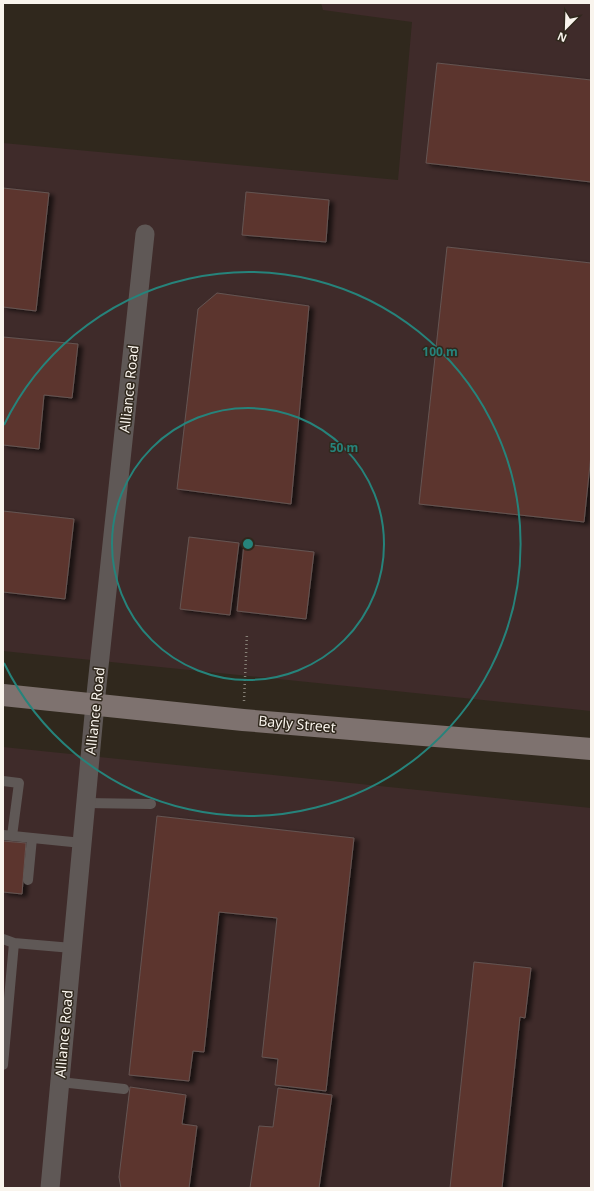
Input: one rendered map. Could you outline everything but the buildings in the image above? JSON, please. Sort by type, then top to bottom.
[{"type":"main road","name":"Bayly Street","points":[[3,695],[242,720],[591,749]]},
{"type":"street","name":"Alliance Road","points":[[50,1188],[85,803],[146,234]]},
{"type":"lane","points":[[3,781],[19,783],[8,836],[82,843]]},
{"type":"lane","points":[[85,803],[151,804]]},
{"type":"lane","points":[[28,880],[32,838]]},
{"type":"lane","points":[[3,939],[14,943],[72,948]]},
{"type":"lane","points":[[3,1065],[14,943]]},
{"type":"lane","points":[[60,1082],[124,1089]]},
{"type":"path","points":[[242,720],[247,633]]},
{"type":"shaded area","points":[[321,3],[591,3],[591,711],[3,651],[3,143],[398,180],[412,22],[323,10]]},
{"type":"shaded area","points":[[3,747],[591,808],[591,1188],[3,1188]]}]
